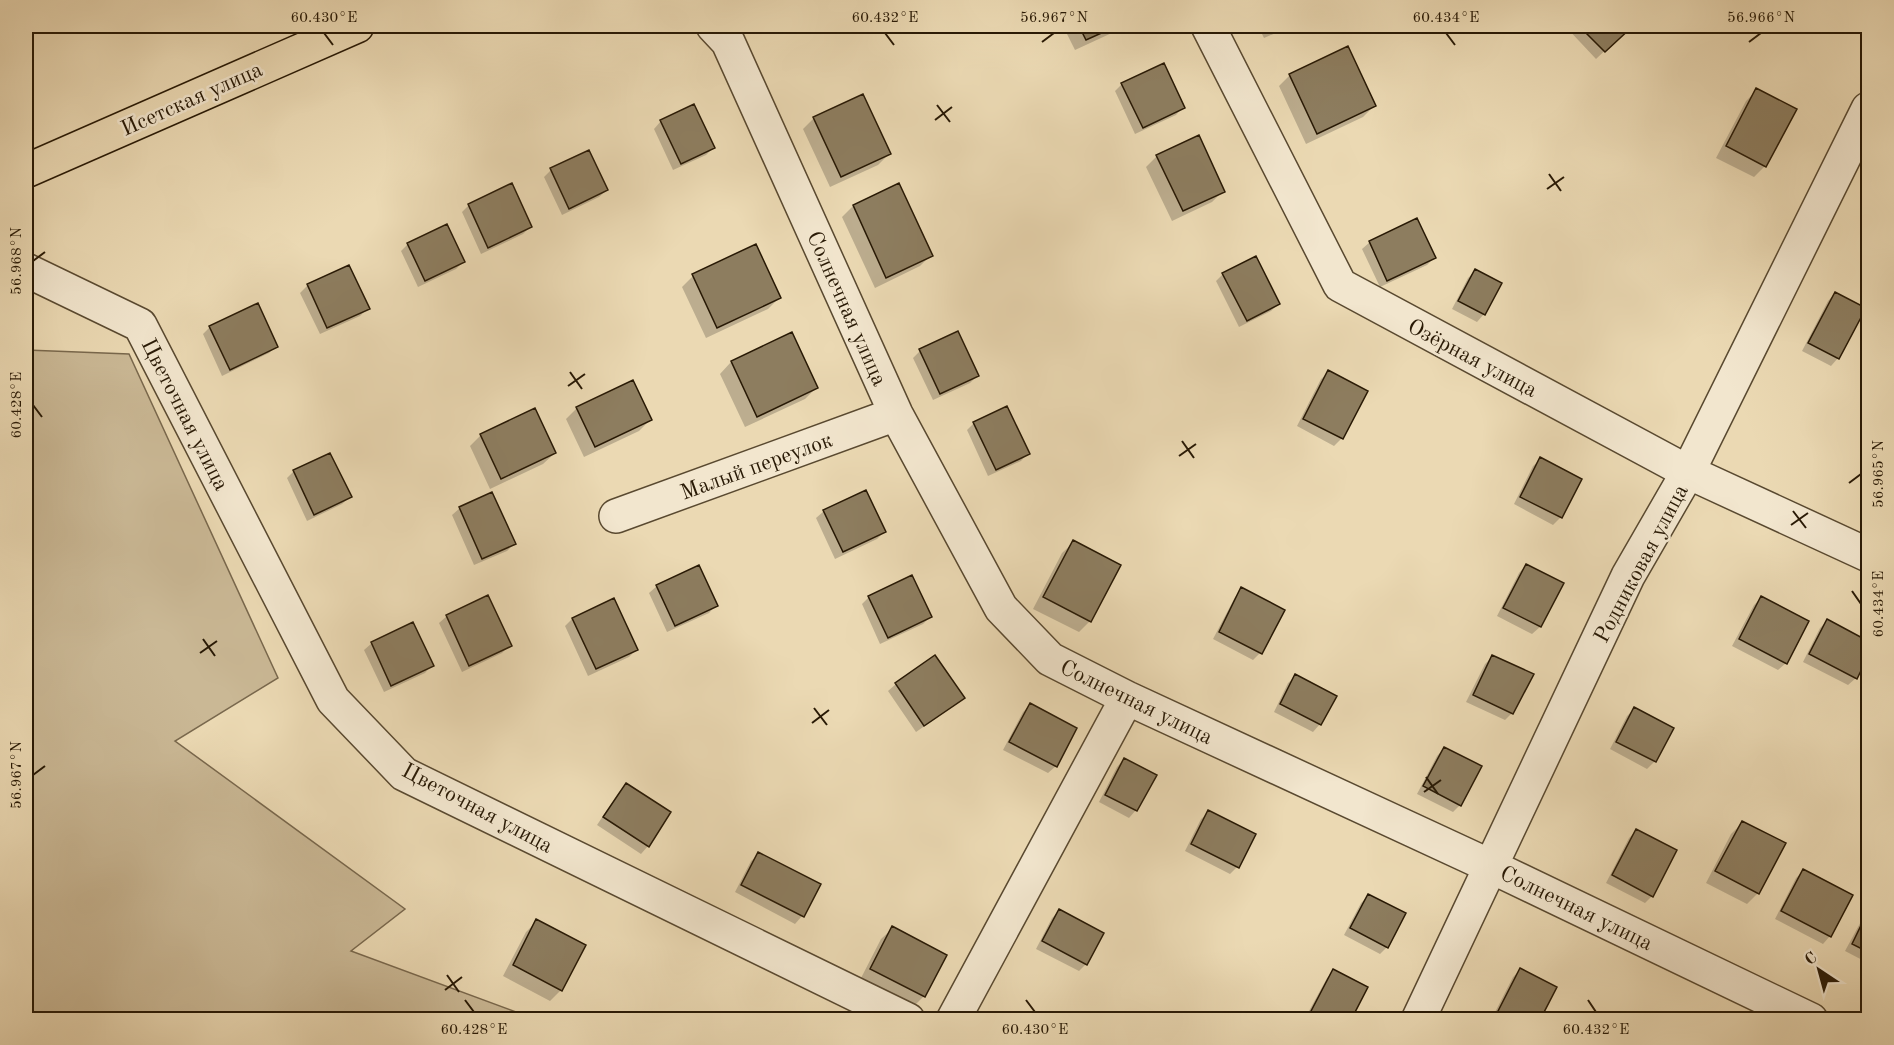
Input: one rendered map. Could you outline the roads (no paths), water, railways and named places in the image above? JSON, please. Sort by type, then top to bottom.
[{"type":"main road","name":"Исетская улица","points":[[26,171],[357,26]]},
{"type":"street","name":"Солнечная улица","points":[[713,26],[728,42],[896,414],[1001,608],[1050,659],[1127,698],[1490,866],[1811,1020]]},
{"type":"street","name":"Озёрная улица","points":[[1208,26],[1340,285],[1688,472],[1869,555]]},
{"type":"street","name":"Родниковая улица","points":[[1418,1020],[1629,576],[1688,472],[1869,109]]},
{"type":"street","name":"Цветочная улица","points":[[26,270],[140,325],[333,700],[404,774],[908,1020]]},
{"type":"street","name":"Малый переулок","points":[[616,516],[896,414]]},
{"type":"street","points":[[953,1020],[1127,698]]}]
